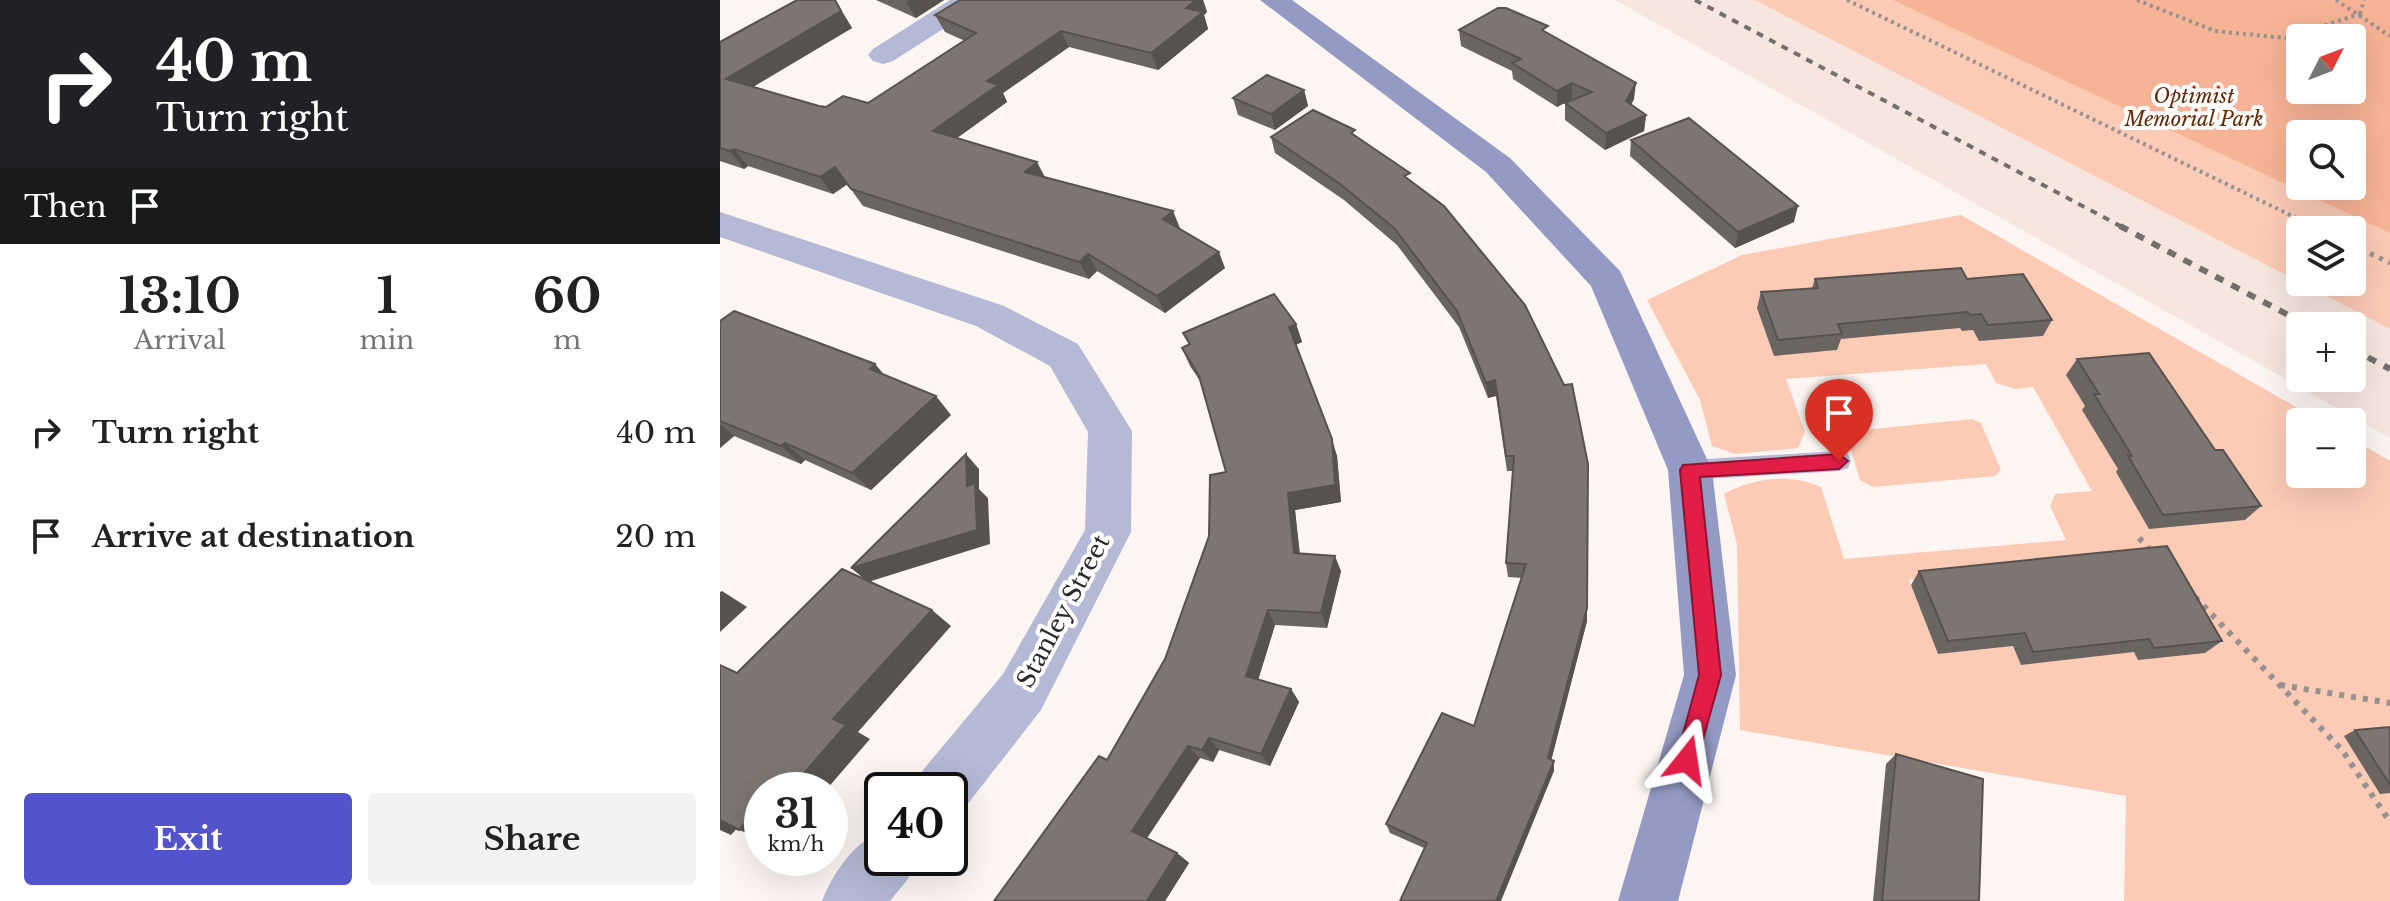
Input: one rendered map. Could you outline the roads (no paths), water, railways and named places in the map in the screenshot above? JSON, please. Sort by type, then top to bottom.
[{"type":"street","points":[[883,55],[969,0]]},
{"type":"street","points":[[1274,0],[1498,165],[1607,280],[1690,470],[1710,675],[1648,901]]},
{"type":"street","name":"Stanley Street","points":[[720,224],[990,316],[1064,355],[1110,431],[1108,532],[1022,692],[958,772]]},
{"type":"street","points":[[852,901],[872,876]]},
{"type":"lane","points":[[1690,470],[1839,461]]},
{"type":"railway","points":[[1695,0],[2124,228]]},
{"type":"railway","points":[[2120,226],[2286,314]]},
{"type":"railway","points":[[2366,356],[2390,369]]},
{"type":"park label","name":"Optimist Memorial Park","points":[[2194,108]]}]
